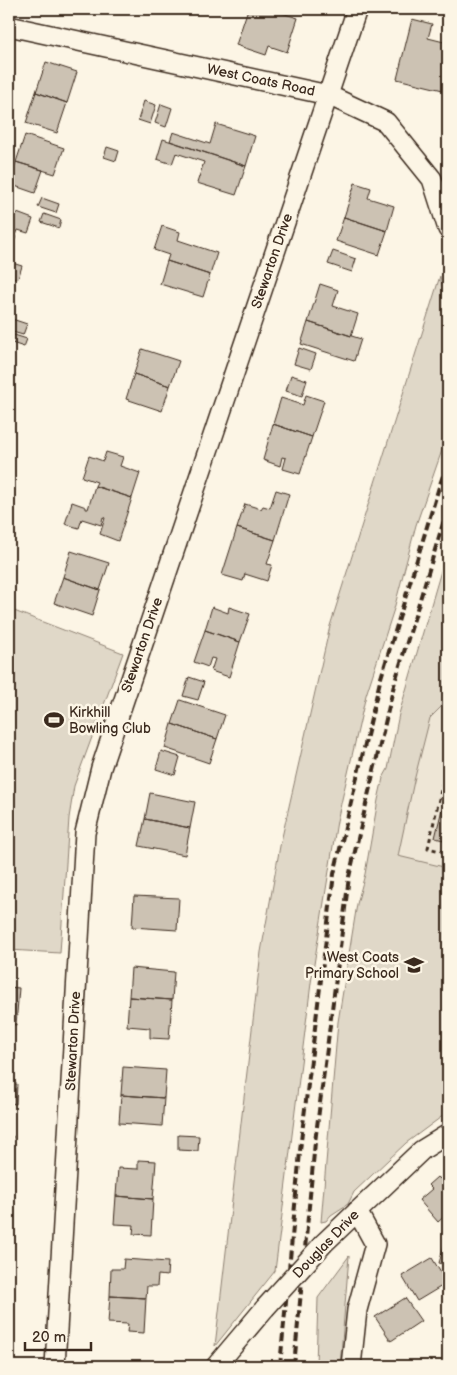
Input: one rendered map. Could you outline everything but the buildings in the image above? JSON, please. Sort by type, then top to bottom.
[{"type":"street","name":"Stewarton Drive","points":[[55,1366],[85,833],[101,768],[357,9]]},
{"type":"street","name":"West Coats Road","points":[[10,29],[328,95],[386,122],[432,179],[448,229]]},
{"type":"street","name":"Douglas Drive","points":[[216,1366],[324,1243],[422,1150],[448,1134]]},
{"type":"street","points":[[351,1366],[357,1310],[375,1244],[357,1211]]},
{"type":"path","points":[[448,759],[428,848],[448,853]]},
{"type":"shaded area","points":[[440,276],[448,314],[448,433],[416,525],[394,609],[366,695],[337,821],[311,983],[275,1271],[215,1346],[261,952],[280,846],[330,626]]},
{"type":"shaded area","points":[[448,547],[448,693],[442,706],[430,718],[398,856],[448,868],[448,1066],[445,1089],[448,1100],[448,1112],[406,1143],[354,1192],[348,1204],[331,1215],[326,1221],[321,1222],[338,1022],[357,904],[365,874],[378,800],[383,778],[388,769],[399,714]]},
{"type":"shaded area","name":"Kirkhill Bowling Club","points":[[9,609],[123,653],[74,786],[69,818],[60,953],[9,950]]},
{"type":"shaded area","name":"West Coats Primary School","points":[[448,641],[448,1112],[406,1143],[354,1192],[397,838]]},
{"type":"shaded area","points":[[349,1256],[340,1366],[316,1366],[318,1298]]},
{"type":"railway","points":[[280,1366],[301,1141],[334,874],[380,681],[448,462]]},
{"type":"railway","points":[[294,1366],[315,1142],[349,877],[394,685],[448,507]]},
{"type":"place","name":"Kirkhill Bowling Club","points":[[54,720]]},
{"type":"place","name":"West Coats Primary School","points":[[414,965]]}]
